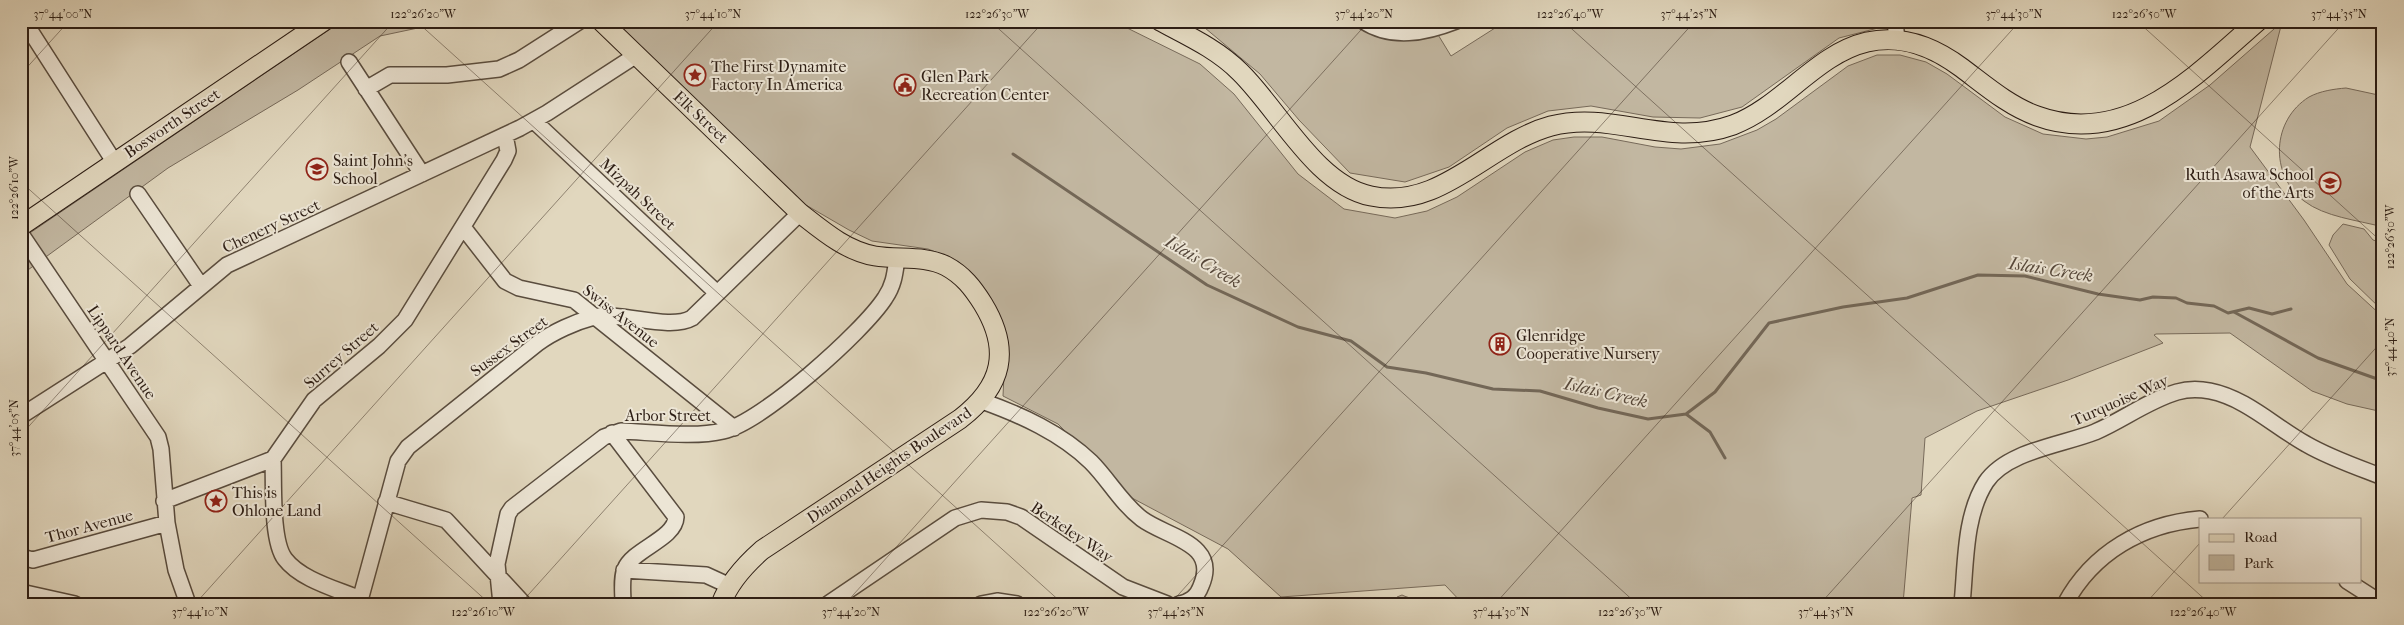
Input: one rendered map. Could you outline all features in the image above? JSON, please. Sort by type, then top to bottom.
[{"type":"main road","name":"Bosworth Street","points":[[21,226],[302,21]]},
{"type":"main road","name":"Bosworth Street","points":[[21,211],[112,158],[324,21]]},
{"type":"main road","name":"Elk Street","points":[[601,21],[800,214]]},
{"type":"main road","points":[[1160,21],[1205,44],[1238,70],[1331,178],[1360,193],[1391,198],[1414,196],[1434,190],[1519,139],[1558,125],[1604,123],[1657,133],[1682,134],[1724,128],[1764,109],[1829,60],[1846,50],[1871,42],[1896,30],[1936,51],[2008,101],[2036,116],[2063,122],[2091,123],[2124,117],[2163,100],[2181,87],[2258,21]]},
{"type":"main road","name":"Diamond Heights Boulevard","points":[[721,604],[730,586],[752,560],[768,546],[960,419],[982,401],[994,382],[999,360],[998,337],[990,315],[973,288],[956,271],[932,260],[875,256],[853,250],[800,214]]},
{"type":"street","points":[[24,21],[112,158]]},
{"type":"street","points":[[366,89],[390,75],[447,75],[499,69],[519,60],[580,21]]},
{"type":"street","points":[[1363,21],[1381,32],[1393,33],[1420,32],[1456,21]]},
{"type":"street","points":[[1388,21],[1409,21]]},
{"type":"street","name":"Chenery Street","points":[[21,416],[107,362],[140,338],[227,265],[505,136],[534,121],[635,56]]},
{"type":"street","points":[[349,62],[422,174]]},
{"type":"street","name":"Mizpah Street","points":[[534,121],[717,293]]},
{"type":"street","name":"Surrey Street","points":[[273,459],[314,400],[379,346],[405,320],[508,151],[505,136]]},
{"type":"street","points":[[138,194],[201,286]]},
{"type":"street","name":"Sussex Street","points":[[359,601],[398,461],[408,447],[546,337],[594,317],[686,322],[800,214]]},
{"type":"street","name":"Swiss Avenue","points":[[463,227],[505,281],[519,288],[574,300],[734,428]]},
{"type":"street","name":"Lippard Avenue","points":[[21,234],[158,437],[161,449],[164,501]]},
{"type":"street","name":"Arbor Street","points":[[502,604],[498,574],[498,554],[508,514],[512,508],[604,437],[612,433],[621,431],[708,433],[734,428],[754,418],[818,366],[885,299],[891,288],[897,258]]},
{"type":"street","name":"Turquoise Way","points":[[1962,604],[1971,520],[1975,505],[1988,480],[1999,469],[2023,456],[2095,432],[2144,406],[2178,392],[2209,390],[2235,399],[2306,444],[2340,461],[2383,477]]},
{"type":"street","points":[[982,401],[1027,419],[1063,440],[1092,463],[1122,500],[1143,520],[1193,546],[1204,562],[1205,574],[1198,593],[1188,602]]},
{"type":"street","points":[[612,433],[676,517],[673,528],[635,557],[624,570],[623,604]]},
{"type":"street","points":[[188,604],[176,570],[164,501],[273,459],[276,539],[285,559],[303,574],[359,601]]},
{"type":"street","points":[[386,502],[446,520],[524,604]]},
{"type":"street","name":"Berkeley Way","points":[[828,604],[943,525],[968,513],[981,510],[1007,512],[1021,517],[1123,587],[1167,604]]},
{"type":"street","points":[[2066,604],[2083,576],[2096,562],[2128,539],[2163,525],[2199,519]]},
{"type":"street","name":"Thor Avenue","points":[[21,557],[32,560],[167,523]]},
{"type":"street","points":[[624,570],[706,575],[730,586]]},
{"type":"street","points":[[2349,582],[2383,604]]},
{"type":"street","points":[[21,592],[75,604]]},
{"type":"street","points":[[981,604],[997,601],[1017,604]]},
{"type":"green space","points":[[350,21],[451,21],[380,36],[298,90],[168,168],[21,275],[21,239],[330,29]]},
{"type":"green space","points":[[611,21],[1113,21],[1200,64],[1234,94],[1298,174],[1344,209],[1395,218],[1427,211],[1457,197],[1525,152],[1553,140],[1574,137],[1602,137],[1655,147],[1681,149],[1720,144],[1757,130],[1776,119],[1848,66],[1877,55],[1900,55],[1926,62],[1947,74],[2005,117],[2043,134],[2086,139],[2107,137],[2159,121],[2210,85],[2282,22],[2250,147],[2304,220],[2347,284],[2383,317],[2383,412],[2347,404],[2312,391],[2230,333],[2156,334],[2154,335],[2163,343],[2068,380],[1977,411],[1925,438],[1921,495],[1912,498],[1903,604],[1463,604],[1445,585],[1281,597],[1228,549],[1132,498],[1058,424],[1003,396],[1005,353],[946,256],[928,249],[872,241],[799,201]]},
{"type":"green space","points":[[1206,21],[1354,21],[1374,35],[1383,38],[1403,39],[1437,33],[1451,56],[1506,21],[1882,21],[1882,27],[1839,38],[1742,107],[1700,118],[1653,117],[1591,106],[1548,111],[1507,128],[1449,167],[1405,182],[1350,173],[1299,120],[1260,74],[1205,28]]},
{"type":"green space","points":[[2346,88],[2383,96],[2383,227],[2331,214],[2304,201],[2293,190],[2285,177],[2280,162],[2282,133],[2288,119],[2297,107],[2309,97],[2318,93]]},
{"type":"green space","points":[[2343,224],[2364,229],[2373,240],[2383,243],[2383,311],[2350,279],[2329,245],[2333,235]]},
{"type":"green space","points":[[1402,595],[1427,604],[1398,604],[1397,597]]},
{"type":"waterway","name":"Islais Creek","points":[[1013,154],[1207,285],[1298,327],[1351,341],[1387,367],[1426,373],[1493,389],[1540,391],[1598,408],[1648,419],[1686,414],[1715,392],[1769,323],[1843,307],[1907,298],[1978,275],[2025,276],[2098,294],[2140,300],[2153,297],[2176,298],[2187,303],[2214,306],[2228,313],[2249,308],[2272,314],[2291,309]]},
{"type":"waterway","points":[[2234,312],[2318,358],[2383,381]]},
{"type":"waterway","points":[[1686,414],[1710,432],[1725,458]]},
{"type":"place","name":"The First Dynamite Factory In America","points":[[695,75]]},
{"type":"place","name":"Glen Park Recreation Center","points":[[905,85]]},
{"type":"place","name":"Saint John's School","points":[[317,169]]},
{"type":"place","name":"Ruth Asawa School of the Arts","points":[[2330,183]]},
{"type":"place","name":"Glenridge Cooperative Nursery","points":[[1500,344]]},
{"type":"place","name":"This is Ohlone Land","points":[[216,501]]}]
